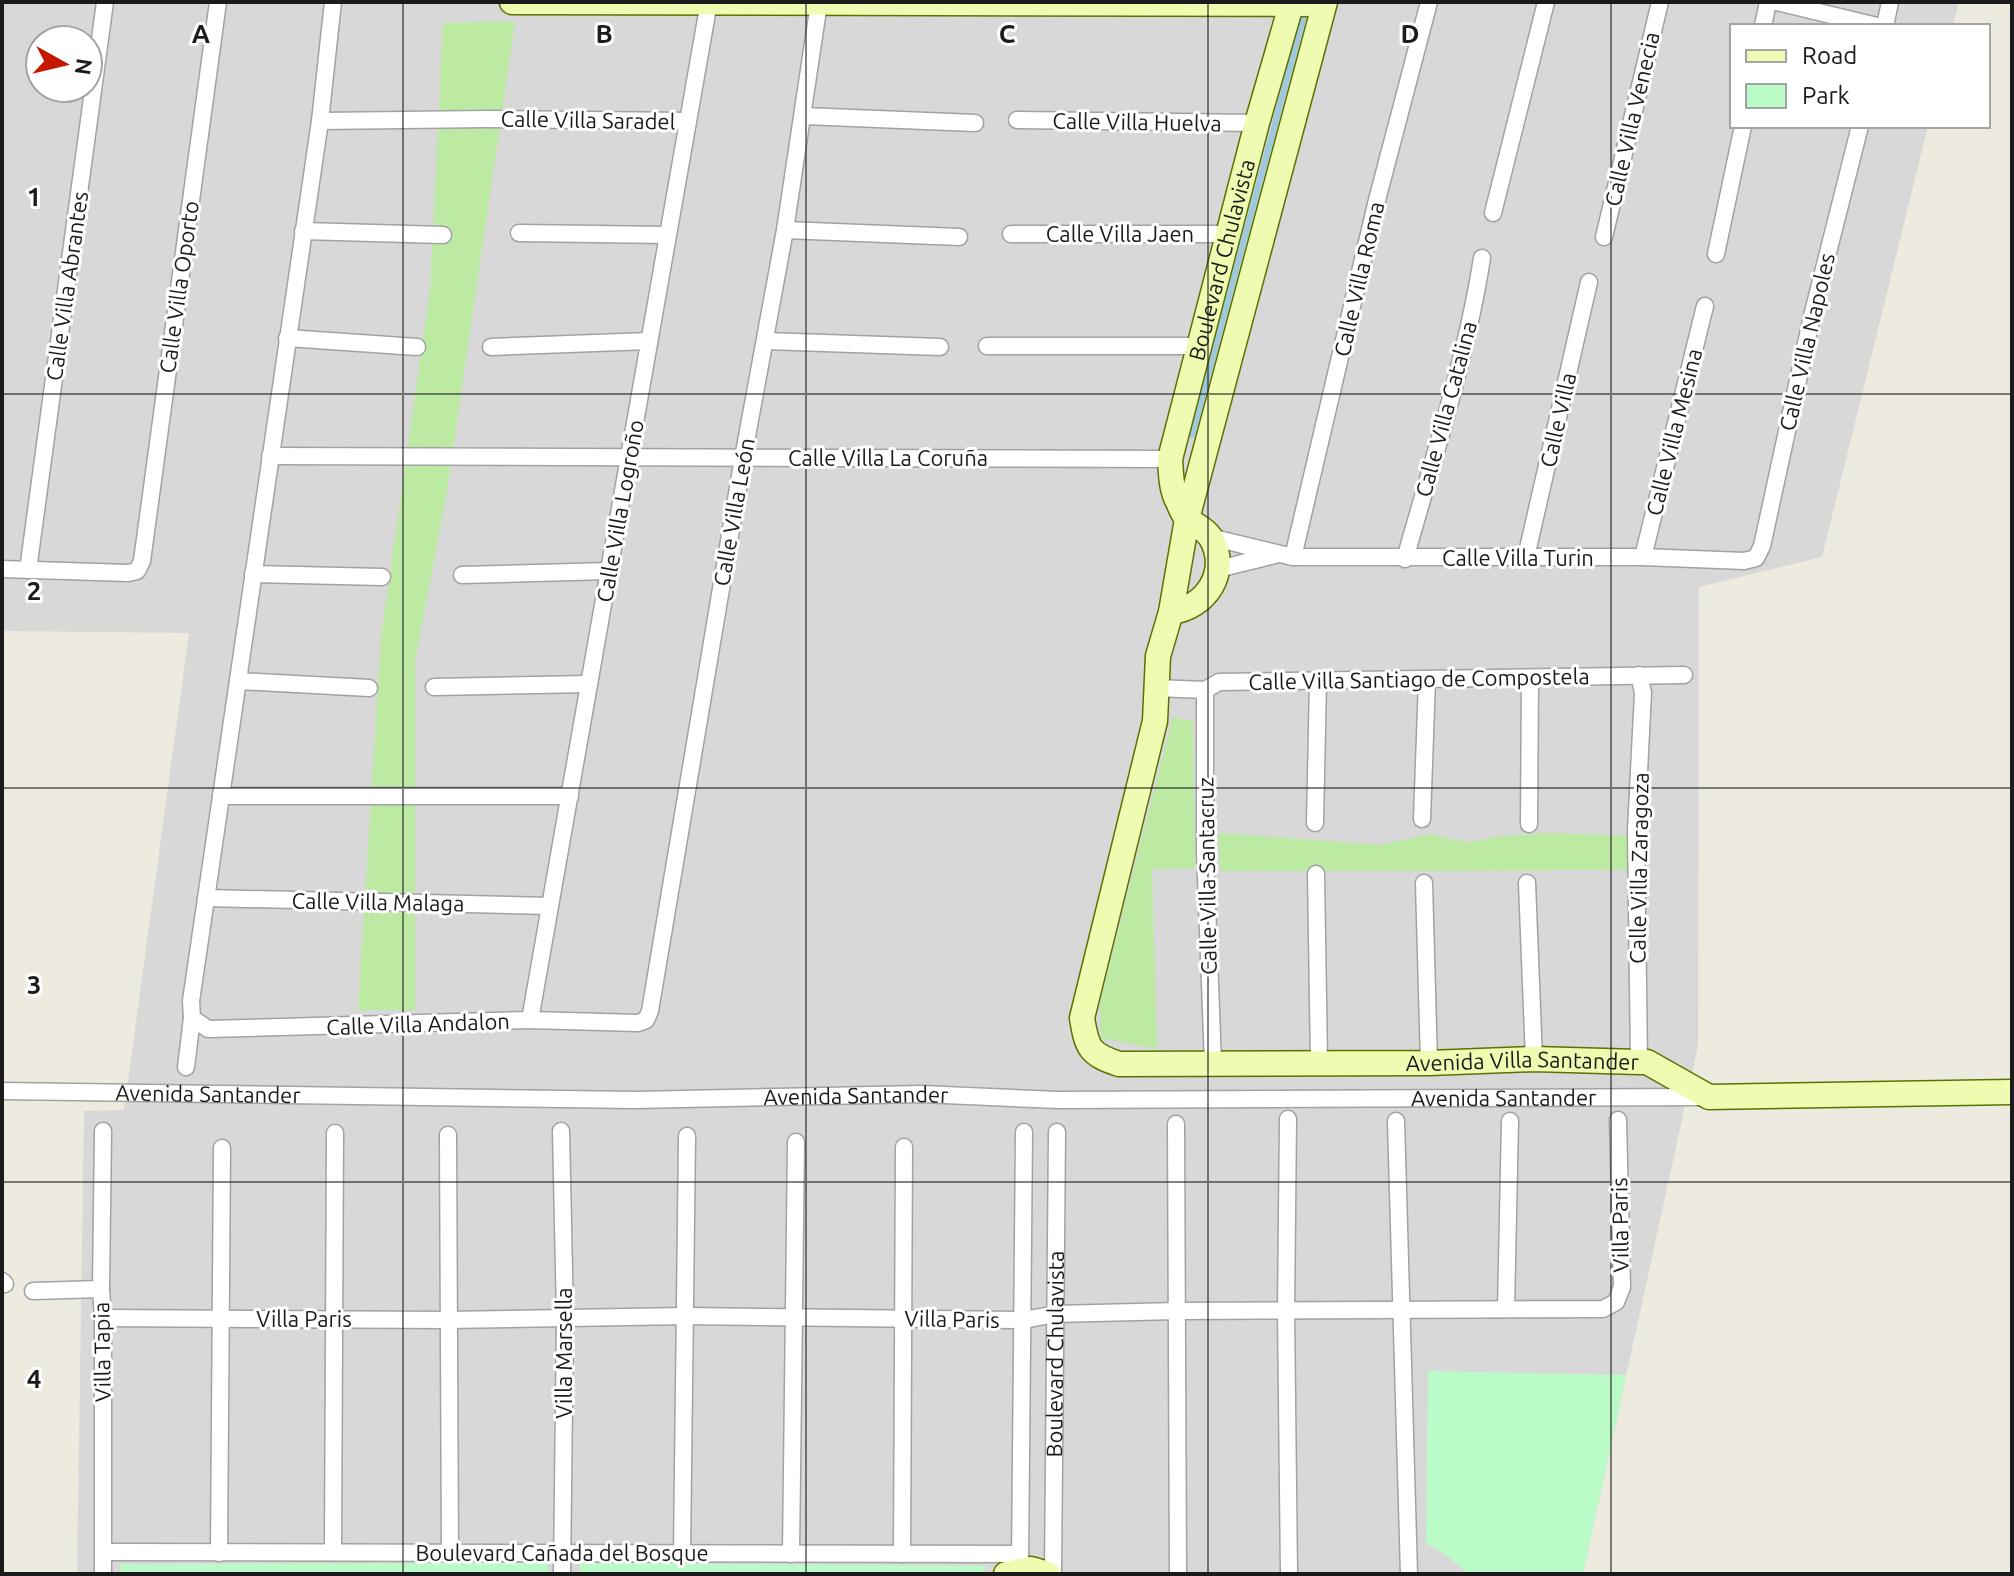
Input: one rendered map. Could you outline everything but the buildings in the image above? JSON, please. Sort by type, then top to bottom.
[{"type":"street","name":"Calle Villa Abrantes","points":[[28,570],[105,2]]},
{"type":"street","name":"Calle Villa Oporto","points":[[28,570],[137,571],[144,546],[218,2]]},
{"type":"street","points":[[186,1067],[191,1001],[320,121],[333,2]]},
{"type":"street","points":[[512,2],[1324,3]]},
{"type":"street","name":"Calle Villa Logroño","points":[[530,1020],[709,2]]},
{"type":"street","name":"Calle Villa Roma","points":[[1286,556],[1429,2]]},
{"type":"street","points":[[1493,213],[1546,2]]},
{"type":"street","name":"Calle Villa Venecia","points":[[1604,237],[1660,2]]},
{"type":"street","points":[[1763,24],[1768,2]]},
{"type":"street","points":[[1777,2],[1869,24]]},
{"type":"street","points":[[1885,24],[1890,2]]},
{"type":"street","name":"Calle Villa León","points":[[646,1020],[785,230],[819,3]]},
{"type":"street","name":"Boulevard Chulavista","points":[[1210,537],[1199,524],[1187,519],[1176,499],[1170,459],[1257,123],[1292,3]]},
{"type":"street","name":"Boulevard Chulavista","points":[[1119,1064],[1099,1057],[1086,1044],[1082,1018],[1155,721],[1158,656],[1171,612],[1187,519],[1324,3]]},
{"type":"street","points":[[804,116],[975,123]]},
{"type":"street","name":"Calle Villa Huelva","points":[[1017,120],[1257,123]]},
{"type":"street","name":"Calle Villa Saradel","points":[[320,121],[688,121]]},
{"type":"street","points":[[1716,254],[1743,128]]},
{"type":"street","name":"Calle Villa Napoles","points":[[1756,558],[1762,546],[1812,316],[1859,128]]},
{"type":"street","points":[[785,230],[959,237]]},
{"type":"street","points":[[303,231],[443,235]]},
{"type":"street","points":[[519,233],[668,235]]},
{"type":"street","name":"Calle Villa Jaen","points":[[1011,234],[1229,234]]},
{"type":"street","name":"Calle Villa Catalina","points":[[1405,559],[1455,382],[1482,258]]},
{"type":"street","name":"Calle Villa","points":[[1526,557],[1589,282]]},
{"type":"street","name":"Calle Villa Mesina","points":[[1643,557],[1705,306]]},
{"type":"street","points":[[287,338],[417,347]]},
{"type":"street","points":[[491,347],[649,341]]},
{"type":"street","points":[[766,341],[940,347]]},
{"type":"street","points":[[987,346],[1199,346]]},
{"type":"street","name":"Calle Villa La Coruña","points":[[270,456],[1170,459]]},
{"type":"street","points":[[1171,612],[1184,610],[1199,602],[1211,588],[1218,569],[1217,553],[1210,537]]},
{"type":"street","name":"Calle Villa Turin","points":[[1210,537],[1286,556]]},
{"type":"street","name":"Calle Villa Turin","points":[[1218,569],[1286,556],[1405,559],[1643,557],[1744,561],[1756,558]]},
{"type":"street","points":[[2,569],[28,570]]},
{"type":"street","points":[[462,575],[609,571]]},
{"type":"street","points":[[253,574],[382,577]]},
{"type":"street","name":"Calle Villa Zaragoza","points":[[1639,675],[1643,693],[1636,830],[1639,1062]]},
{"type":"street","name":"Calle Villa Santiago de Compostela","points":[[1156,688],[1205,690],[1219,682],[1684,675]]},
{"type":"street","points":[[1529,824],[1530,678]]},
{"type":"street","points":[[1422,819],[1427,680]]},
{"type":"street","points":[[238,681],[369,688]]},
{"type":"street","points":[[1315,823],[1318,681]]},
{"type":"street","points":[[434,687],[589,684]]},
{"type":"street","name":"Calle Villa Santacruz","points":[[1205,690],[1205,851],[1213,1063]]},
{"type":"street","points":[[221,796],[570,796]]},
{"type":"street","points":[[1316,874],[1319,1062]]},
{"type":"street","points":[[1424,883],[1429,1063]]},
{"type":"street","points":[[1527,883],[1534,1059]]},
{"type":"street","name":"Calle Villa Malaga","points":[[206,898],[550,906]]},
{"type":"street","name":"Calle Villa Andalon","points":[[192,1018],[208,1029],[530,1020],[638,1023],[646,1020]]},
{"type":"street","name":"Avenida Villa Santander","points":[[1119,1064],[1429,1063],[1534,1059],[1647,1062],[1709,1097]]},
{"type":"street","name":"Avenida Santander","points":[[2,1091],[635,1100],[922,1094],[1058,1100],[1709,1097]]},
{"type":"street","points":[[1709,1097],[2012,1092]]},
{"type":"street","points":[[1288,1119],[1286,1311],[1289,1574]]},
{"type":"street","name":"Villa Paris","points":[[103,1318],[447,1320],[686,1316],[1024,1320],[1055,1314],[1177,1311],[1603,1309],[1616,1302],[1622,1287],[1618,1120]]},
{"type":"street","points":[[1396,1121],[1409,1574]]},
{"type":"street","points":[[1506,1309],[1510,1121]]},
{"type":"street","points":[[1176,1124],[1178,1574]]},
{"type":"street","name":"Villa Tapia","points":[[103,1131],[103,1574]]},
{"type":"street","name":"Villa Marsella","points":[[561,1131],[565,1317],[562,1574]]},
{"type":"street","name":"Boulevard Chulavista","points":[[1024,1132],[1024,1320],[1015,1566],[1050,1574],[1057,1132]]},
{"type":"street","points":[[333,1552],[335,1133]]},
{"type":"street","points":[[448,1135],[450,1553]]},
{"type":"street","points":[[682,1553],[687,1136]]},
{"type":"street","points":[[791,1554],[796,1142]]},
{"type":"street","points":[[902,1554],[904,1147]]},
{"type":"street","points":[[219,1553],[222,1148]]},
{"type":"street","points":[[33,1291],[101,1289]]},
{"type":"street","name":"Boulevard Cañada del Bosque","points":[[104,1552],[902,1554],[1015,1566]]},
{"type":"shaded area","points":[[2,2],[1959,2],[1954,24],[1730,24],[1730,128],[1928,128],[1822,557],[1699,587],[1698,1046],[1583,1574],[77,1574],[84,1111],[124,1110],[189,633],[2,631]]},
{"type":"green space","points":[[515,21],[447,492],[415,661],[415,1010],[358,1010],[381,637],[430,290],[443,23]]},
{"type":"green space","points":[[1173,717],[1193,721],[1195,868],[1152,869],[1157,1049],[1101,1038],[1100,1003]]},
{"type":"green space","points":[[1218,833],[1381,845],[1430,834],[1469,843],[1493,837],[1548,833],[1629,836],[1630,870],[1220,871]]},
{"type":"green space","points":[[1428,1371],[1626,1375],[1583,1574],[1468,1574],[1426,1543]]},
{"type":"green space","points":[[548,1563],[548,1574],[120,1574],[121,1564]]},
{"type":"green space","points":[[580,1563],[987,1566],[982,1574],[580,1574]]},
{"type":"waterway","points":[[1192,435],[1304,15]]}]
